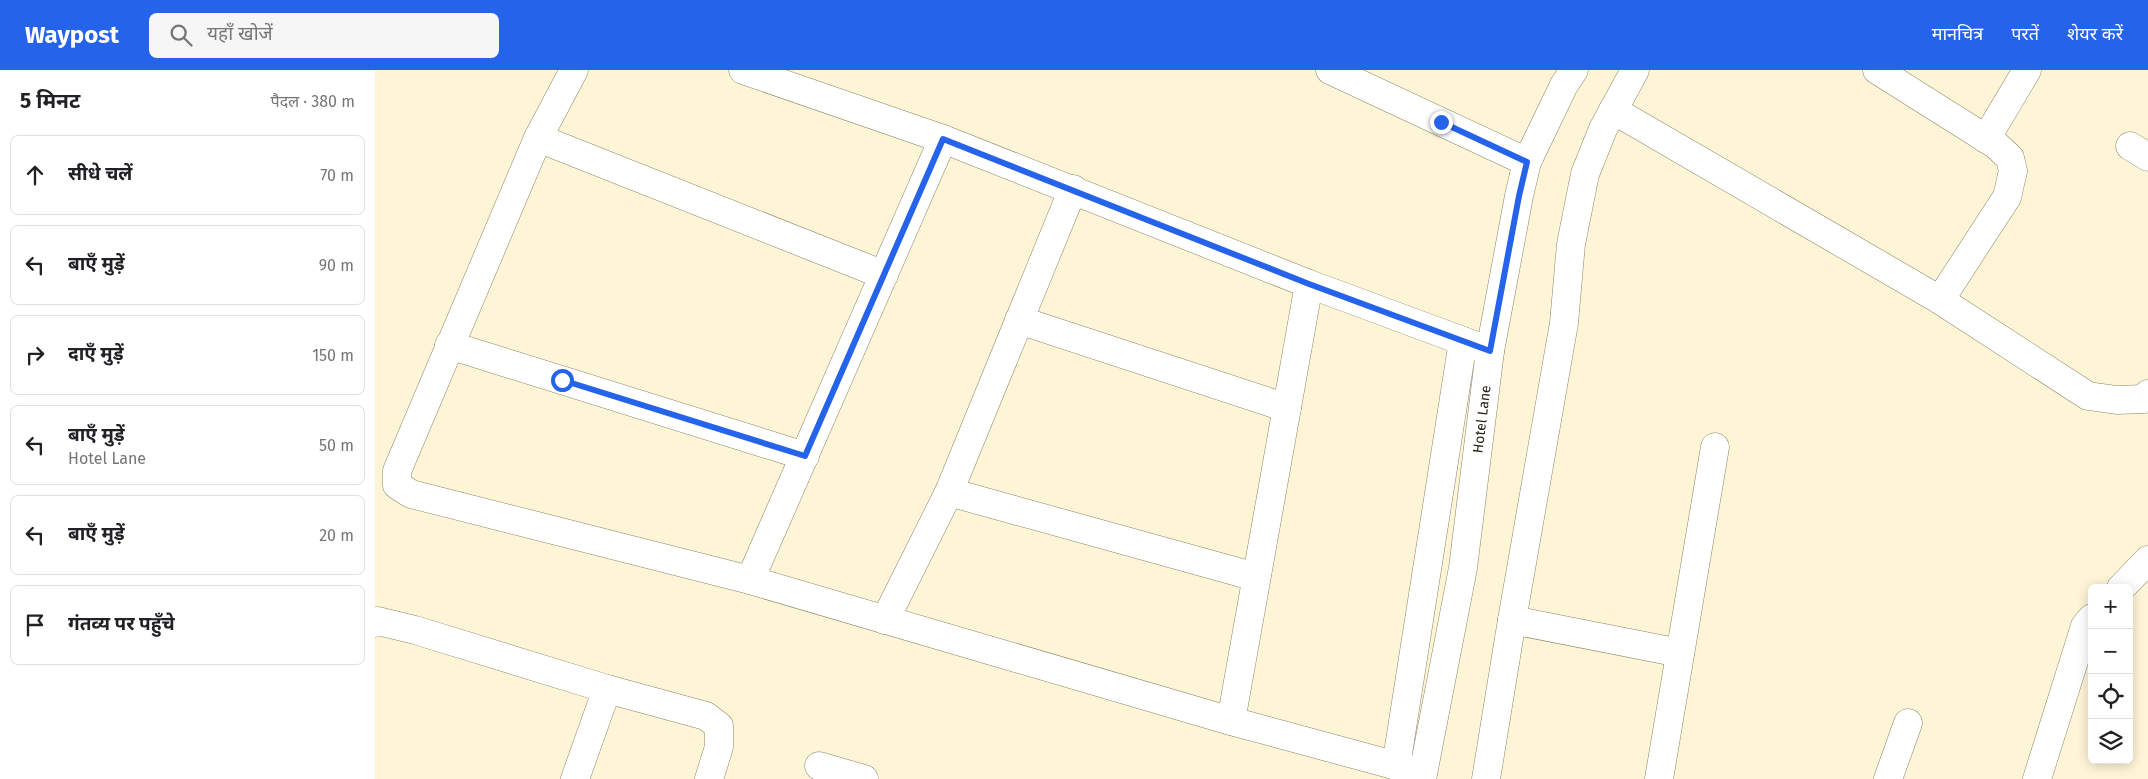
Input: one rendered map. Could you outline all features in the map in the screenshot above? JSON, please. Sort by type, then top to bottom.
[{"type":"street","points":[[575,70],[538,138],[449,345],[397,471],[397,485],[411,494],[751,580],[1231,721],[1396,766],[1422,776]]},
{"type":"street","points":[[743,70],[943,139],[1309,284],[1490,351]]},
{"type":"street","points":[[1330,70],[1527,162]]},
{"type":"street","name":"Hotel Lane","points":[[1422,776],[1463,568],[1490,351],[1519,196],[1527,162],[1564,85],[1574,70]]},
{"type":"street","points":[[1487,779],[1512,620],[1564,323],[1571,244],[1585,174],[1603,129],[1635,70]]},
{"type":"street","points":[[1877,70],[1910,79],[1996,145],[2010,158],[2013,171],[2007,197],[1941,300]]},
{"type":"street","points":[[1986,139],[2027,70]]},
{"type":"street","points":[[1613,110],[1941,300],[2088,396],[2117,400],[2144,399],[2148,394]]},
{"type":"street","points":[[538,138],[884,275]]},
{"type":"street","points":[[751,580],[943,139]]},
{"type":"street","points":[[885,620],[949,492],[1073,190]]},
{"type":"street","points":[[1231,721],[1309,284]]},
{"type":"street","points":[[1019,320],[1287,408]]},
{"type":"street","points":[[1396,766],[1463,341]]},
{"type":"street","points":[[449,345],[805,456]]},
{"type":"street","points":[[1659,779],[1715,447]]},
{"type":"street","points":[[949,492],[1257,577]]},
{"type":"street","points":[[2125,584],[2148,560]]},
{"type":"street","points":[[1512,620],[1680,653]]},
{"type":"street","points":[[375,623],[378,622],[415,630],[607,689],[706,716],[719,726],[719,747],[709,779]]},
{"type":"street","points":[[2037,779],[2085,626],[2088,623]]},
{"type":"street","points":[[575,779],[607,689]]},
{"type":"street","points":[[1888,779],[1909,723]]},
{"type":"street","points":[[819,766],[864,779]]},
{"type":"route","points":[[562,380],[805,456],[943,139],[1309,284],[1490,351],[1527,162],[1441,122]]}]
